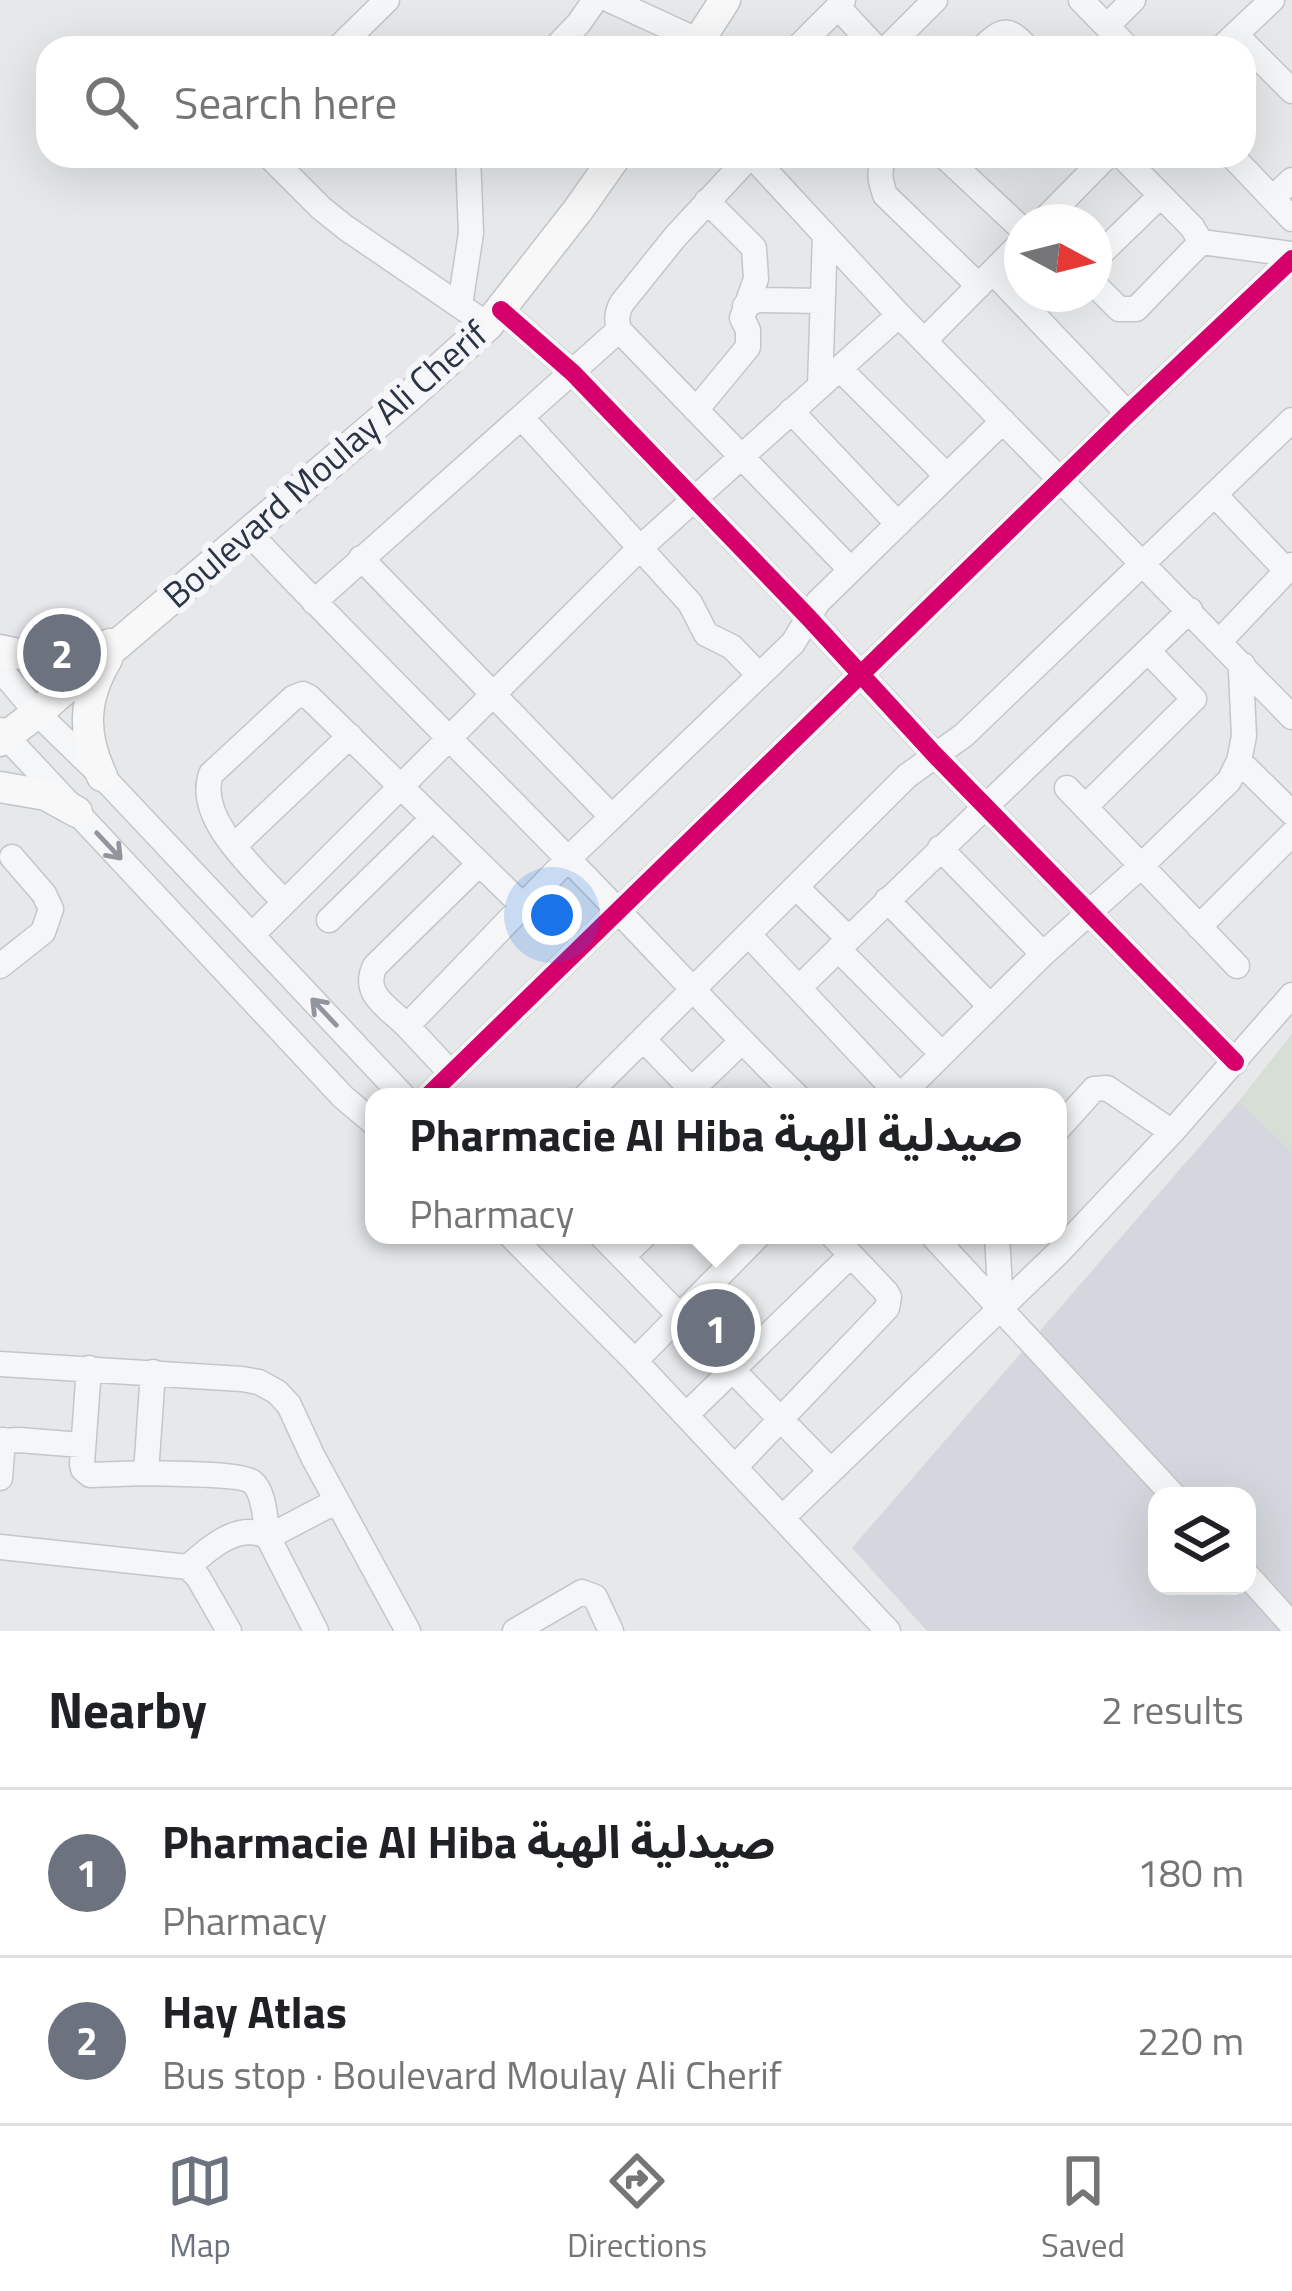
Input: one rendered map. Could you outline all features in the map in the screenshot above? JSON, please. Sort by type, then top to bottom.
[{"type":"main road","points":[[701,36],[725,0]]},
{"type":"main road","name":"Boulevard Moulay Ali Cherif","points":[[2,736],[37,713],[495,318],[607,168]]},
{"type":"main road","points":[[0,650],[49,658],[98,650],[122,640]]},
{"type":"main road","points":[[102,776],[86,728],[88,703],[96,679],[122,640]]},
{"type":"main road","points":[[0,788],[46,796],[77,812]]},
{"type":"street","points":[[350,36],[387,0]]},
{"type":"street","points":[[899,36],[935,0]]},
{"type":"street","points":[[1081,0],[1117,36]]},
{"type":"street","points":[[1107,26],[1133,0]]},
{"type":"street","points":[[1234,36],[1272,0]]},
{"type":"street","points":[[566,36],[609,1],[680,36]]},
{"type":"street","points":[[808,36],[840,3],[876,36]]},
{"type":"street","points":[[1256,62],[1292,91]]},
{"type":"street","points":[[281,168],[346,228],[460,305],[495,318],[573,373],[935,755],[1235,1061]]},
{"type":"street","points":[[460,305],[470,232],[467,168]]},
{"type":"street","points":[[746,168],[707,201],[622,302],[617,312],[620,330],[850,569]]},
{"type":"street","points":[[767,168],[898,315],[1292,717]]},
{"type":"street","points":[[880,168],[885,195],[986,279],[1128,413]]},
{"type":"street","points":[[964,168],[1004,211]]},
{"type":"street","points":[[1060,204],[1095,168]]},
{"type":"street","points":[[1133,168],[1201,242]]},
{"type":"street","points":[[1243,168],[1292,219]]},
{"type":"street","points":[[1272,198],[1292,180]]},
{"type":"street","points":[[1112,243],[1160,196]]},
{"type":"street","points":[[696,410],[748,346],[742,318],[756,279],[754,248],[707,201]]},
{"type":"street","points":[[820,386],[825,235]]},
{"type":"street","points":[[1201,242],[1292,256]]},
{"type":"street","points":[[1112,302],[1119,309],[1136,309],[1201,242]]},
{"type":"street","points":[[435,1088],[1292,256]]},
{"type":"street","points":[[924,341],[1004,260]]},
{"type":"street","points":[[745,306],[757,300],[822,301]]},
{"type":"street","points":[[252,935],[640,548],[898,315]]},
{"type":"street","points":[[314,602],[620,330]]},
{"type":"street","points":[[839,369],[946,476]]},
{"type":"street","points":[[791,411],[898,524]]},
{"type":"street","points":[[522,418],[690,603],[706,634],[732,647],[759,675]]},
{"type":"street","points":[[594,1088],[907,776],[964,735],[1292,420]]},
{"type":"street","points":[[406,1026],[568,859],[793,643],[818,602],[1003,421]]},
{"type":"street","points":[[1215,495],[1289,568],[1220,641]]},
{"type":"street","points":[[248,532],[789,1088]]},
{"type":"street","points":[[361,558],[612,817]]},
{"type":"street","points":[[799,988],[1190,610]]},
{"type":"street","points":[[1148,651],[1195,699],[1076,797],[1237,966]]},
{"type":"street","points":[[909,1088],[1043,954],[1229,781],[1244,736],[1243,665]]},
{"type":"street","points":[[0,669],[396,1088]]},
{"type":"street","points":[[284,902],[218,826],[207,783],[211,774],[303,694],[523,906]]},
{"type":"street","points":[[2,736],[365,1115]]},
{"type":"street","points":[[235,845],[350,736]]},
{"type":"street","points":[[1239,761],[1292,813]]},
{"type":"street","points":[[329,920],[433,818]]},
{"type":"street","points":[[1199,927],[1292,834]]},
{"type":"street","points":[[940,848],[1043,954]]},
{"type":"street","points":[[0,966],[44,932],[51,909],[44,894],[4,856]]},
{"type":"street","points":[[450,1072],[370,990],[369,978],[375,966],[478,865]]},
{"type":"street","points":[[796,887],[942,1054]]},
{"type":"street","points":[[886,900],[991,1006]]},
{"type":"street","points":[[749,935],[892,1088]]},
{"type":"street","points":[[1067,1243],[1292,995]]},
{"type":"street","points":[[644,1040],[685,1088]]},
{"type":"street","points":[[698,1088],[741,1042]]},
{"type":"street","points":[[1067,1119],[1094,1089],[1103,1087],[1172,1132]]},
{"type":"street","points":[[529,1244],[888,1631]]},
{"type":"street","points":[[610,1244],[831,1471]]},
{"type":"street","points":[[622,1257],[635,1244]]},
{"type":"street","points":[[635,1361],[750,1244]]},
{"type":"street","points":[[735,1467],[887,1307],[886,1292],[841,1244]]},
{"type":"street","points":[[941,1244],[1166,1487]]},
{"type":"street","points":[[998,1244],[1001,1307]]},
{"type":"street","points":[[782,1518],[1066,1244]]},
{"type":"street","points":[[686,1415],[851,1255]]},
{"type":"street","points":[[0,1364],[242,1379],[277,1392],[289,1405],[404,1630]]},
{"type":"street","points":[[89,1368],[83,1469],[90,1475],[146,1473],[252,1481],[268,1537],[316,1631]]},
{"type":"street","points":[[146,1473],[153,1372]]},
{"type":"street","points":[[0,1478],[2,1441],[81,1444]]},
{"type":"street","points":[[268,1537],[337,1501]]},
{"type":"street","points":[[188,1567],[223,1539],[246,1531],[268,1537]]},
{"type":"street","points":[[0,1547],[188,1567],[229,1631]]},
{"type":"street","points":[[1256,1585],[1292,1624]]},
{"type":"street","points":[[525,1629],[583,1592],[596,1597],[611,1631]]},
{"type":"shaded area","points":[[1292,1034],[1292,1152],[1239,1101]]},
{"type":"shaded area","points":[[1239,1101],[1292,1152],[1292,1631],[927,1631],[852,1548]]},
{"type":"cycle path","points":[[436,1088],[1292,259]]},
{"type":"cycle path","points":[[501,310],[573,373],[935,755],[1235,1062]]},
{"type":"place","name":"Hay Atlas","points":[[62,653]]},
{"type":"place","name":"Pharmacie Al Hiba صيدلية الهبة","points":[[716,1328]]}]
